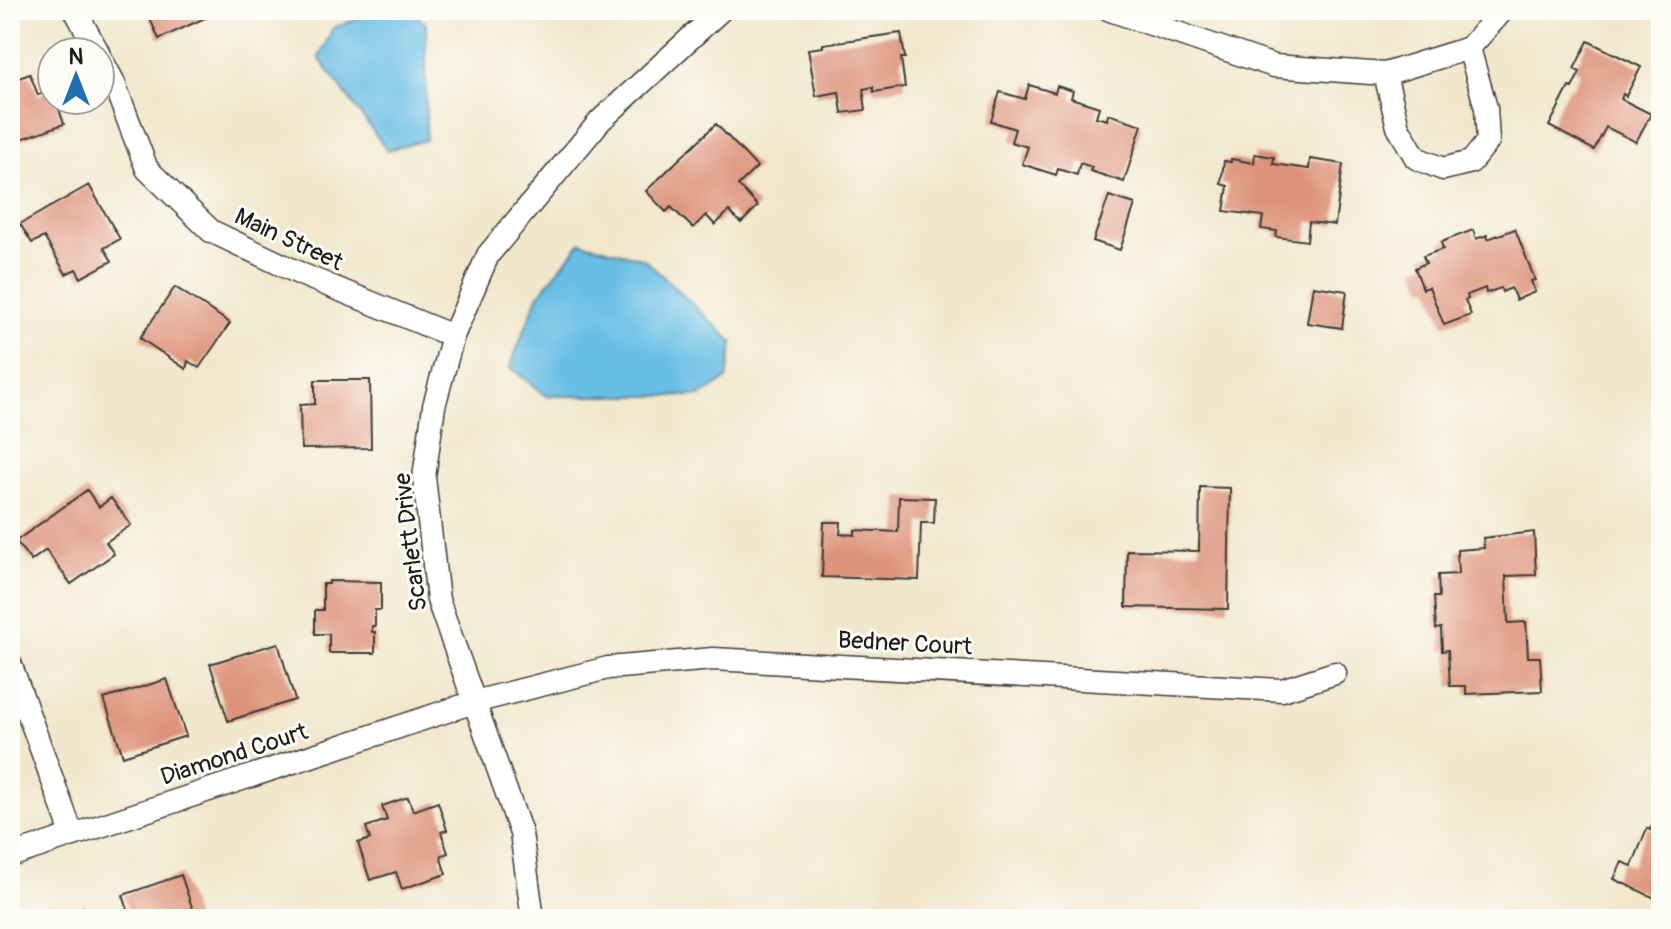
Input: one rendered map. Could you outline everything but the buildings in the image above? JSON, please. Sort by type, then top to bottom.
[{"type":"street","name":"Main Street","points":[[75,10],[89,36]]},
{"type":"street","name":"Scarlett Drive","points":[[533,919],[521,833],[438,600],[424,477],[434,406],[453,336],[488,255],[600,121],[721,10]]},
{"type":"street","points":[[1110,10],[1274,66],[1385,74],[1469,48],[1503,10]]},
{"type":"street","points":[[1385,74],[1398,127],[1416,158],[1443,169],[1471,162],[1488,141],[1486,108],[1469,48]]},
{"type":"street","name":"Main Street","points":[[116,89],[147,169],[211,231],[303,275],[453,336]]},
{"type":"street","name":"Bedner Court","points":[[474,702],[608,668],[713,659],[1282,690],[1335,673]]},
{"type":"street","points":[[10,663],[72,834]]},
{"type":"street","name":"Diamond Court","points":[[10,856],[474,702]]},
{"type":"water","points":[[382,10],[406,10],[426,23],[426,140],[387,150],[319,58],[333,28]]},
{"type":"water","points":[[581,242],[644,259],[733,342],[727,379],[700,396],[546,396],[510,367],[538,296]]}]
